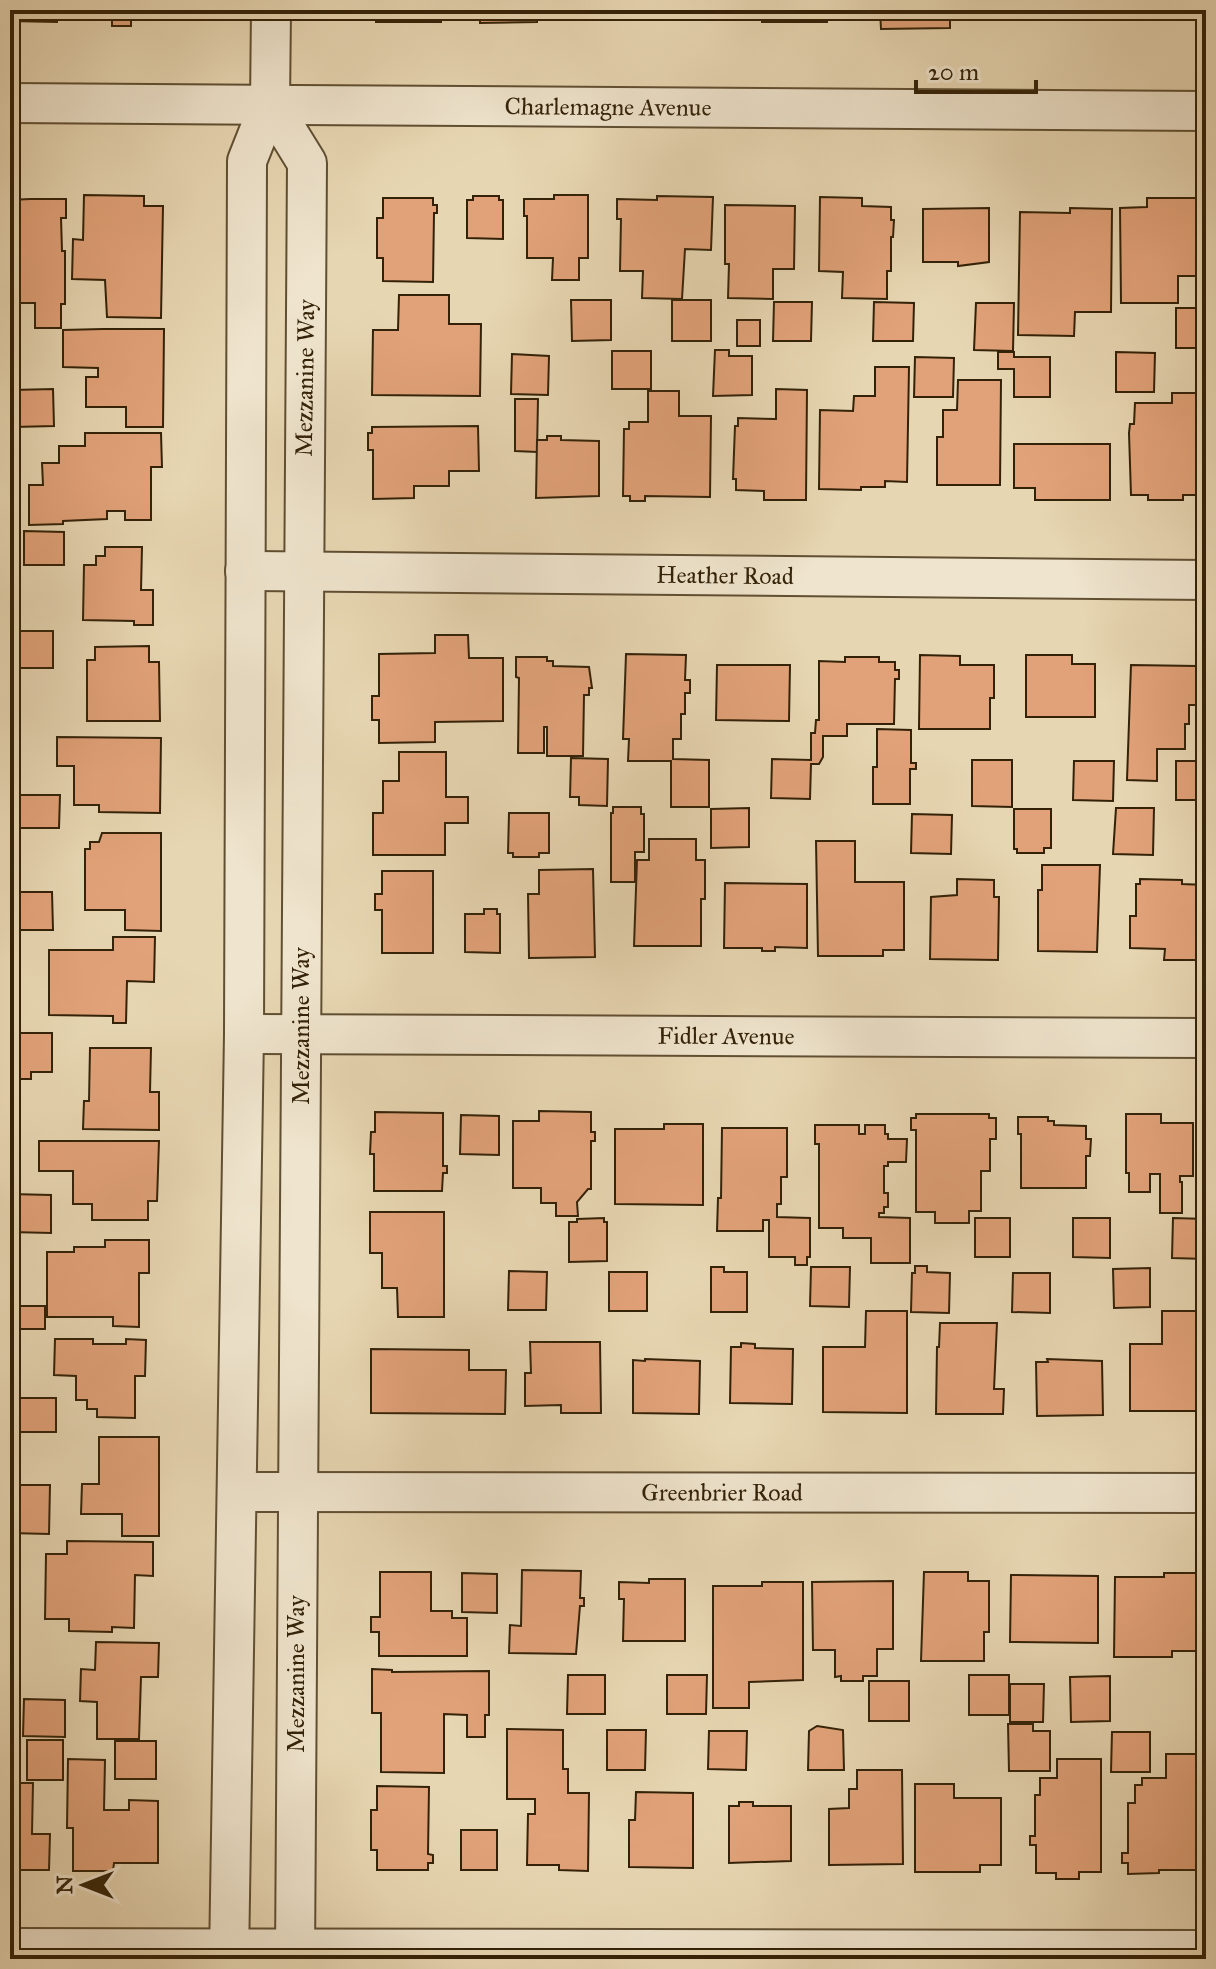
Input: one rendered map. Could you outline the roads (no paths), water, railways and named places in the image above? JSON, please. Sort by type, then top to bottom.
[{"type":"street","points":[[229,1954],[244,1034],[247,161],[270,103],[271,10]]},
{"type":"street","name":"Charlemagne Avenue","points":[[10,103],[1206,111]]},
{"type":"street","name":"Mezzanine Way","points":[[270,103],[307,163],[295,1954]]},
{"type":"street","name":"Heather Road","points":[[245,571],[1206,580]]},
{"type":"street","name":"Fidler Avenue","points":[[244,1034],[1206,1038]]},
{"type":"street","name":"Greenbrier Road","points":[[238,1492],[1206,1493]]},
{"type":"street","points":[[10,1948],[229,1954],[1206,1950]]}]
